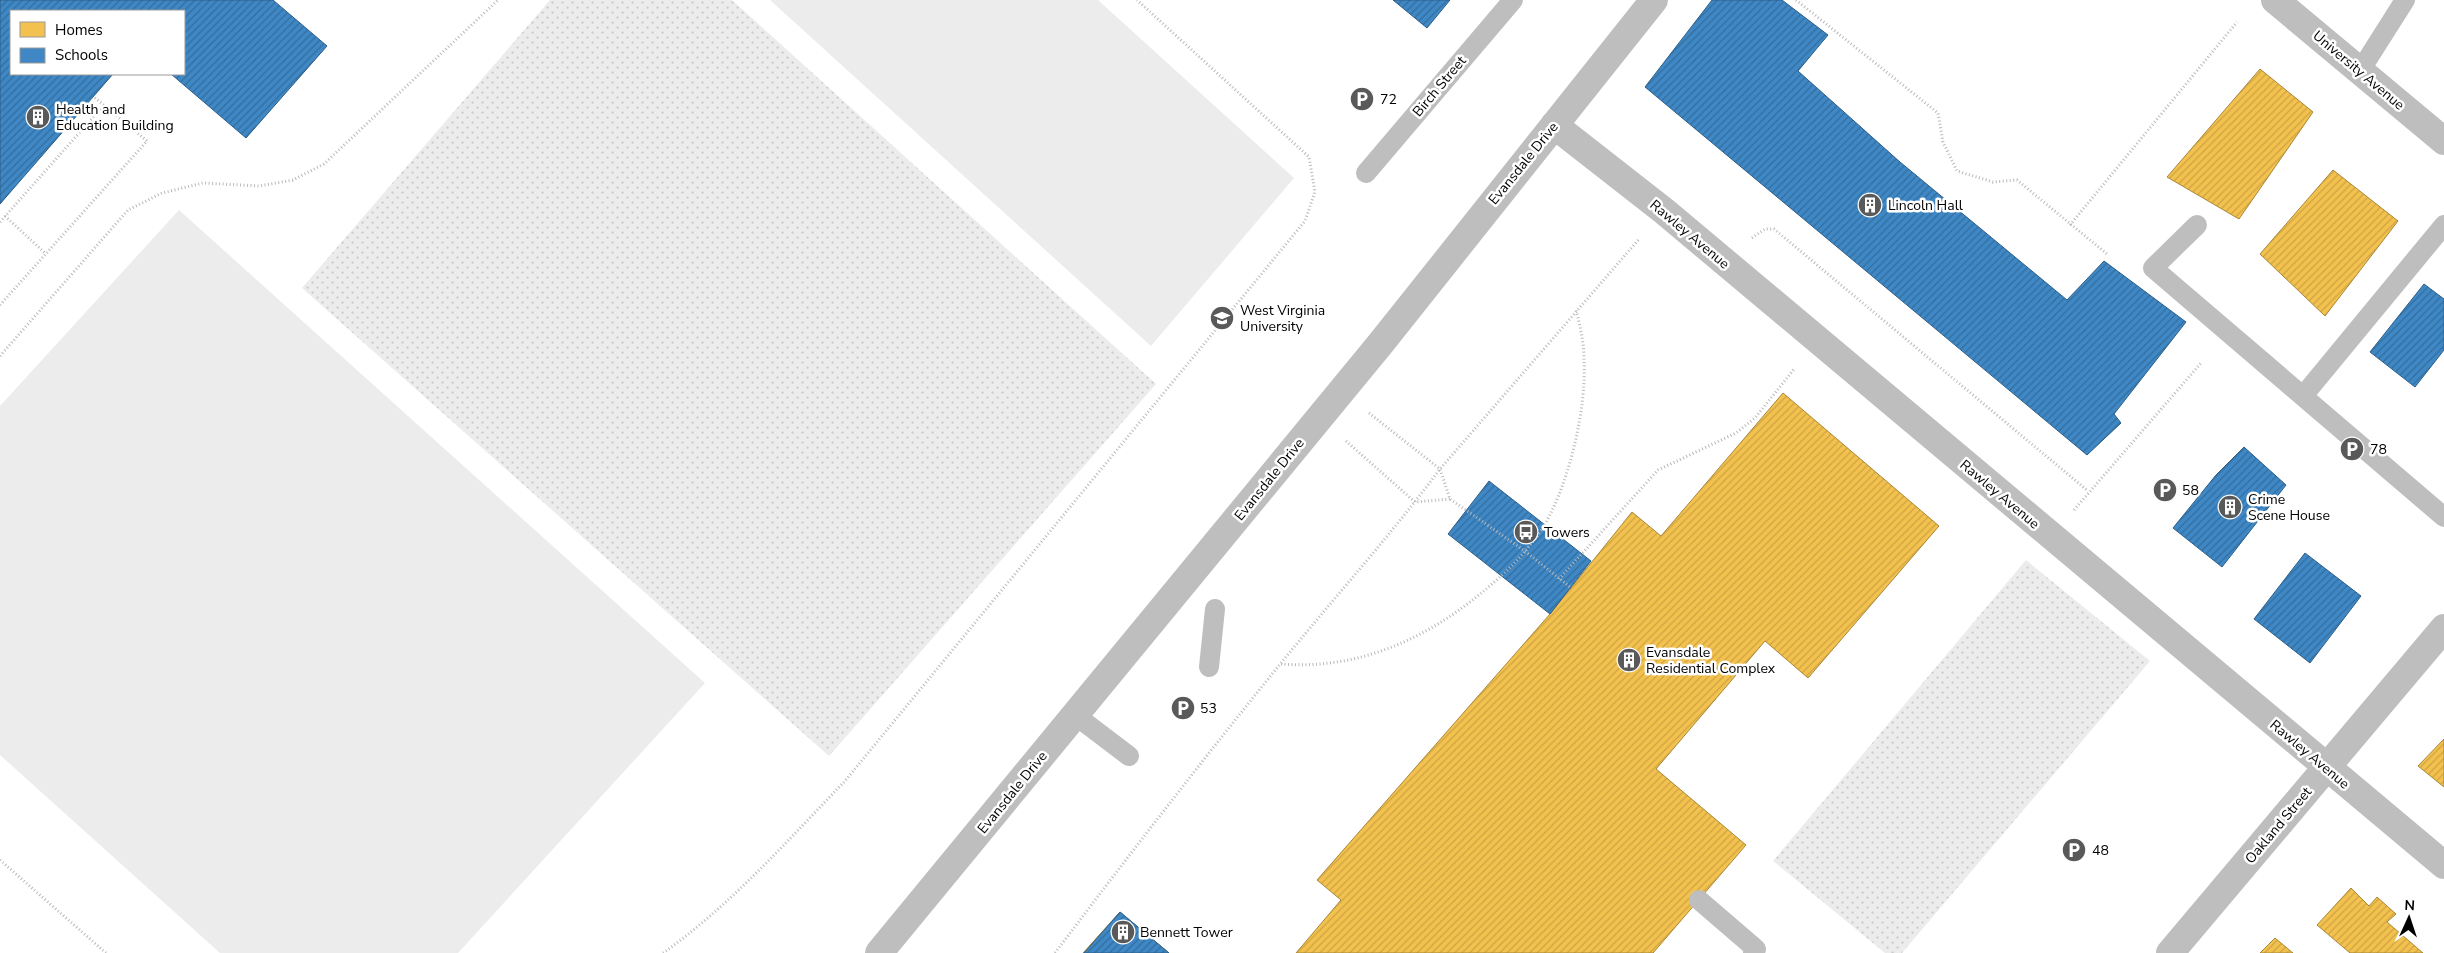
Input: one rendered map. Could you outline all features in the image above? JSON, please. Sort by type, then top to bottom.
[{"type":"street","name":"Evansdale Drive","points":[[880,953],[1380,343],[1654,0]]},
{"type":"street","name":"University Avenue","points":[[2275,0],[2444,141]]},
{"type":"street","name":"Rawley Avenue","points":[[1554,125],[1664,211],[2444,865]]},
{"type":"street","name":"Oakland Street","points":[[2170,953],[2444,628]]},
{"type":"lane","name":"Birch Street","points":[[1366,173],[1513,0]]},
{"type":"lane","points":[[2360,71],[2405,0]]},
{"type":"lane","points":[[2197,225],[2153,268],[2444,517]]},
{"type":"lane","points":[[2303,396],[2444,225]]},
{"type":"lane","points":[[1209,667],[1215,609]]},
{"type":"lane","points":[[1075,715],[1129,756]]},
{"type":"lane","points":[[1699,900],[1756,949],[1753,953]]},
{"type":"path","points":[[0,356],[128,210],[162,193],[202,183],[259,186],[293,180],[324,164],[498,0]]},
{"type":"path","points":[[663,953],[684,938],[764,864],[845,781],[1306,221],[1315,192],[1309,157],[1137,0]]},
{"type":"path","points":[[1796,0],[1938,113],[1943,142],[1957,171],[1993,182],[2017,180],[2107,254]]},
{"type":"path","points":[[2070,225],[2238,22]]},
{"type":"path","points":[[0,305],[148,142],[94,96]]},
{"type":"path","points":[[0,222],[104,104]]},
{"type":"path","points":[[5,216],[46,254]]},
{"type":"path","points":[[1747,243],[1757,232],[1765,229],[1774,229],[2088,491]]},
{"type":"path","points":[[1055,953],[1159,816],[1281,664],[1440,470],[1576,310],[1641,237]]},
{"type":"path","points":[[1281,664],[1307,666],[1337,663],[1372,655],[1405,642],[1434,628],[1464,607],[1526,552],[1541,530],[1558,493],[1580,419],[1585,360],[1576,310]]},
{"type":"path","points":[[2072,512],[2088,491],[2201,363]]},
{"type":"path","points":[[1559,579],[1658,470],[1736,433],[1755,418],[1796,366]]},
{"type":"path","points":[[1362,408],[1440,470],[1450,499],[1526,552],[1570,587]]},
{"type":"path","points":[[1340,436],[1415,502],[1450,499]]},
{"type":"path","points":[[0,860],[106,953]]},
{"type":"shaded area","points":[[550,0],[732,0],[1156,384],[829,756],[302,288]]},
{"type":"shaded area","points":[[770,0],[1098,0],[1294,178],[1151,346]]},
{"type":"shaded area","points":[[179,210],[705,683],[458,953],[220,953],[0,755],[0,406]]},
{"type":"shaded area","points":[[2026,560],[2150,661],[1902,953],[1885,953],[1773,861]]},
{"type":"building: Homes","points":[[2260,69],[2313,112],[2239,219],[2167,177]]},
{"type":"building: Homes","points":[[2333,170],[2398,221],[2325,316],[2260,254]]},
{"type":"building: Homes","name":"Evansdale Residential Complex","points":[[1783,393],[1939,526],[1808,678],[1765,641],[1656,769],[1746,845],[1653,953],[1296,953],[1341,900],[1317,880],[1550,614],[1632,512],[1661,536]]},
{"type":"building: Homes","points":[[2444,739],[2444,787],[2418,766]]},
{"type":"building: Homes","points":[[2351,888],[2369,906],[2377,897],[2396,914],[2387,922],[2423,953],[2350,953],[2317,925]]},
{"type":"building: Homes","name":"Bennett Tower","points":[[1120,912],[1169,953],[1083,953]]},
{"type":"building: Homes","points":[[2275,938],[2293,953],[2260,953]]},
{"type":"building: Schools","name":"Health and Education Building","points":[[0,0],[273,0],[327,46],[246,138],[172,75],[185,75],[185,10],[10,10],[10,75],[112,75],[0,204]]},
{"type":"building: Schools","points":[[1393,0],[1450,0],[1427,28]]},
{"type":"building: Schools","name":"Lincoln Hall","points":[[1712,0],[1782,0],[1828,35],[1798,71],[1900,162],[2067,300],[2104,261],[2186,322],[2114,414],[2121,423],[2087,455],[1645,87]]},
{"type":"building: Schools","points":[[2424,284],[2444,299],[2444,350],[2415,387],[2370,352]]},
{"type":"building: Schools","name":"Crime Scene House","points":[[2244,447],[2286,485],[2222,567],[2173,528],[2216,475]]},
{"type":"building: Schools","points":[[1489,481],[1591,561],[1550,614],[1448,534]]},
{"type":"building: Schools","name":"Crime Scene House","points":[[2305,553],[2361,596],[2310,663],[2254,619]]},
{"type":"building: Schools","name":"Bennett Tower","points":[[1120,912],[1169,953],[1084,953]]},
{"type":"place","name":"72","points":[[1362,99]]},
{"type":"place","name":"Health and Education Building","points":[[38,117]]},
{"type":"place","name":"Lincoln Hall","points":[[1870,205]]},
{"type":"place","name":"West Virginia University","points":[[1222,318]]},
{"type":"place","name":"78","points":[[2352,449]]},
{"type":"place","name":"58","points":[[2165,490]]},
{"type":"place","name":"Crime Scene House","points":[[2230,507]]},
{"type":"place","name":"Towers","points":[[1526,532]]},
{"type":"place","name":"Evansdale Residential Complex","points":[[1629,660]]},
{"type":"place","name":"53","points":[[1183,708]]},
{"type":"place","name":"48","points":[[2074,850]]},
{"type":"place","name":"Bennett Tower","points":[[1123,932]]}]
